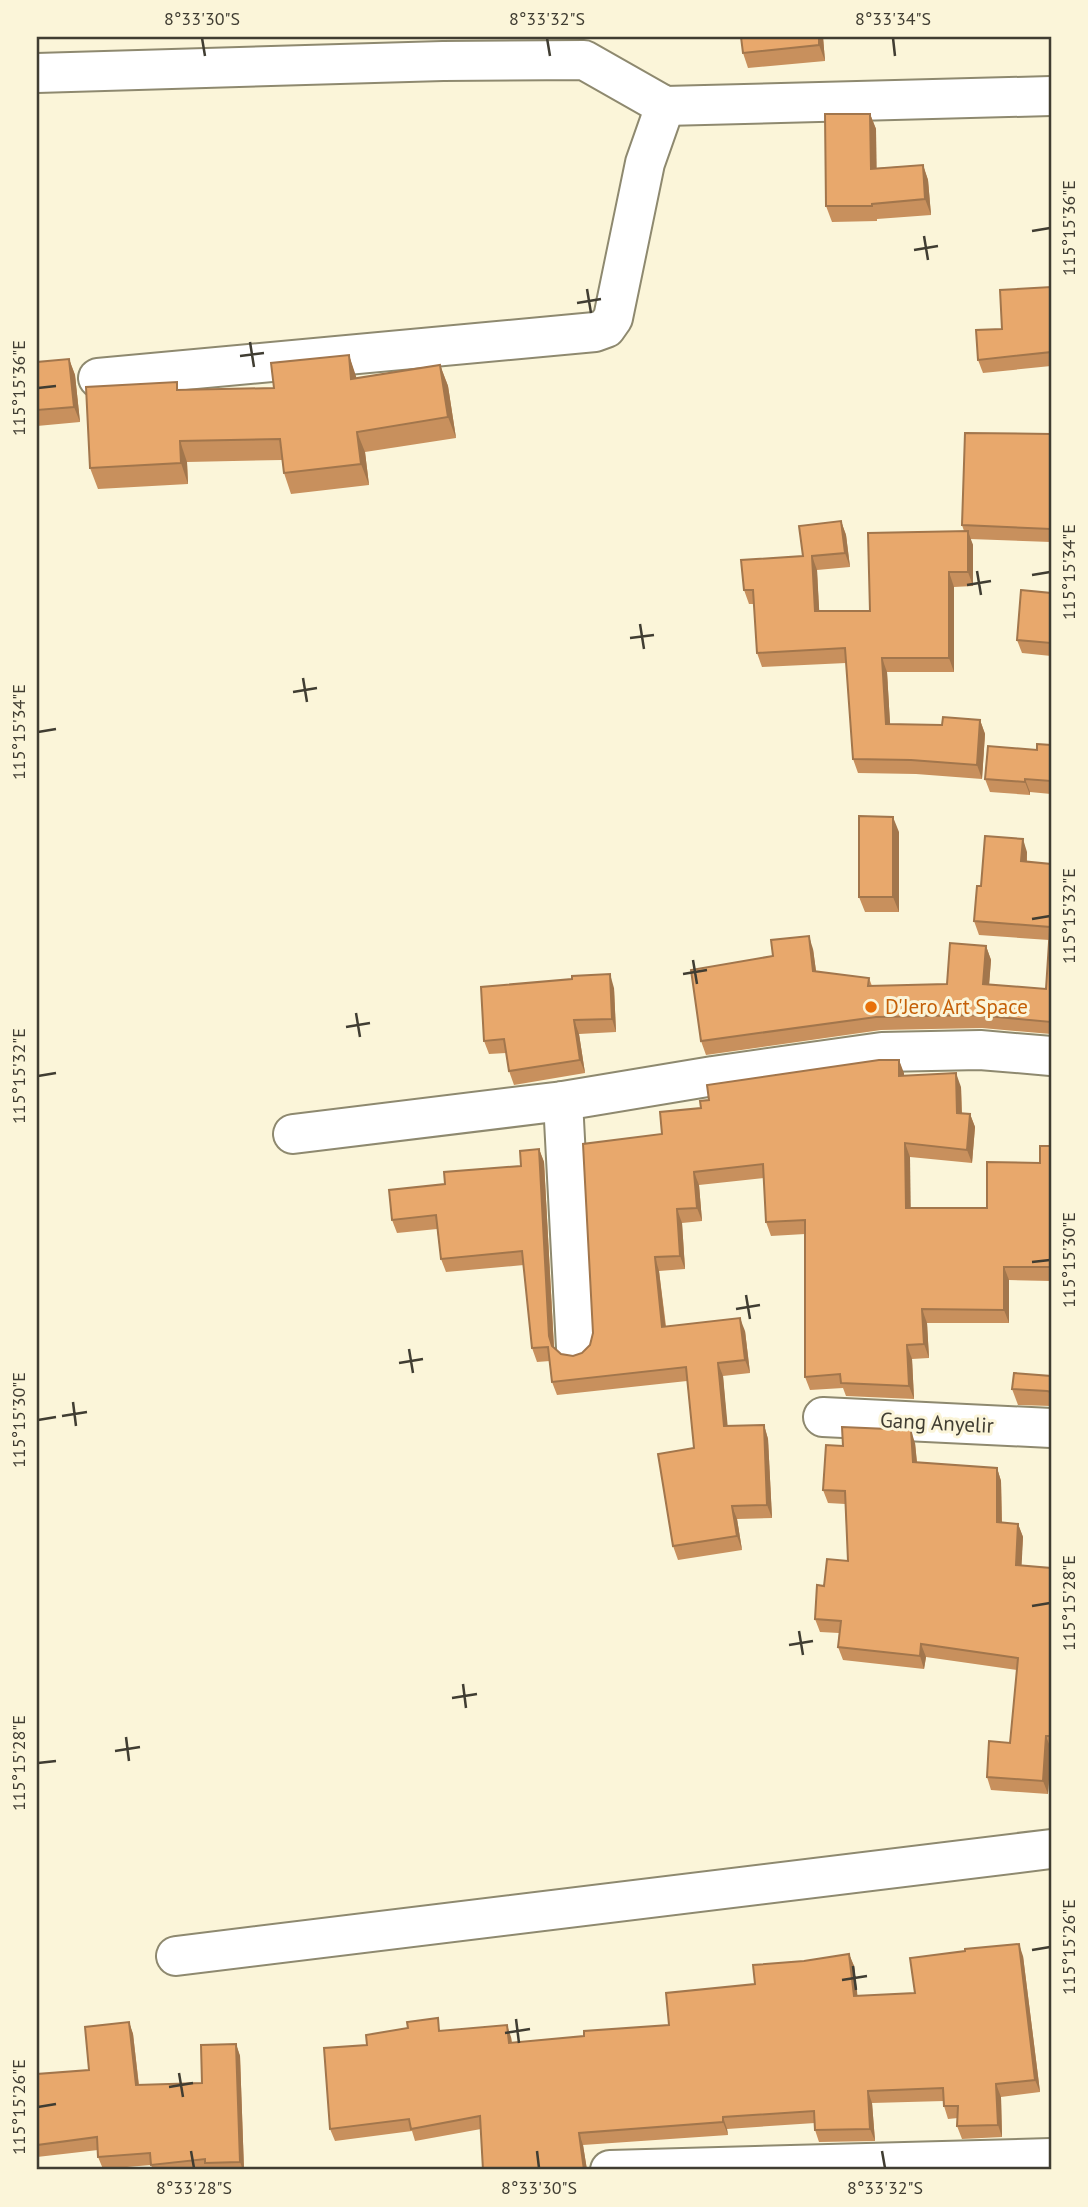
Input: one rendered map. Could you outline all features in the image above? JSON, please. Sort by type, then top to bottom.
[{"type":"street","points":[[37,73],[443,61],[590,48],[665,106],[1051,96]]},
{"type":"street","points":[[98,378],[594,332],[606,328],[613,318],[645,163],[665,106]]},
{"type":"street","points":[[293,1134],[563,1101],[882,1052],[981,1050],[1051,1056]]},
{"type":"street","points":[[563,1101],[576,1348]]},
{"type":"street","name":"Gang Anyelir","points":[[823,1417],[1051,1428]]},
{"type":"street","points":[[176,1956],[1051,1849]]},
{"type":"street","points":[[610,2170],[1051,2158]]},
{"type":"building","points":[[741,37],[819,37],[819,45],[743,53]]},
{"type":"building","points":[[825,114],[870,114],[871,169],[923,165],[925,199],[872,206],[826,206]]},
{"type":"building","points":[[1051,287],[1051,352],[978,360],[976,330],[1002,329],[1000,290]]},
{"type":"building","points":[[349,355],[351,379],[440,365],[448,417],[357,432],[361,464],[284,473],[280,439],[180,441],[181,463],[90,468],[86,387],[177,382],[177,390],[274,388],[271,363]]},
{"type":"building","points":[[69,359],[74,407],[37,410],[37,362]]},
{"type":"building","points":[[965,433],[1051,434],[1051,529],[962,525]]},
{"type":"building","points":[[841,521],[845,553],[812,556],[815,611],[870,611],[868,533],[968,531],[968,572],[949,572],[949,658],[882,658],[886,724],[942,725],[943,717],[980,720],[977,765],[853,759],[845,648],[757,653],[753,590],[744,590],[741,560],[803,556],[799,526]]},
{"type":"building","points":[[1021,590],[1051,593],[1051,643],[1017,640]]},
{"type":"building","points":[[1037,744],[1051,745],[1051,781],[985,779],[988,746],[1037,750]]},
{"type":"building","points":[[859,816],[893,817],[893,897],[859,897]]},
{"type":"building","points":[[985,836],[1023,839],[1021,861],[1051,864],[1051,1022],[977,1015],[876,1017],[701,1041],[691,970],[773,956],[771,940],[809,936],[813,971],[869,978],[868,986],[947,984],[950,943],[986,946],[983,984],[1046,989],[1050,927],[974,921],[977,886],[981,886]]},
{"type":"building","points":[[610,974],[612,1019],[574,1020],[580,1060],[509,1071],[504,1039],[484,1041],[481,987]]},
{"type":"building","points":[[879,1060],[899,1060],[899,1076],[956,1073],[957,1113],[970,1114],[967,1150],[905,1143],[906,1208],[987,1208],[987,1162],[1040,1163],[1040,1146],[1051,1146],[1051,1267],[1004,1267],[1004,1310],[922,1309],[924,1344],[907,1345],[909,1386],[841,1383],[840,1374],[805,1377],[805,1220],[766,1222],[763,1164],[694,1172],[697,1208],[677,1209],[680,1256],[655,1257],[662,1327],[740,1318],[745,1360],[718,1363],[724,1426],[764,1425],[767,1505],[732,1506],[737,1536],[673,1546],[658,1454],[694,1448],[686,1367],[552,1382],[548,1347],[532,1348],[522,1251],[441,1259],[436,1215],[392,1220],[389,1190],[445,1184],[444,1172],[521,1166],[520,1151],[539,1149],[549,1336],[552,1346],[561,1354],[573,1356],[582,1353],[590,1345],[593,1333],[583,1144],[662,1134],[660,1112],[701,1108],[700,1101],[709,1100],[707,1085]]},
{"type":"building","points":[[1014,1373],[1051,1376],[1051,1392],[1012,1389]]},
{"type":"building","points":[[842,1427],[911,1430],[913,1462],[997,1468],[997,1522],[1018,1524],[1016,1565],[1051,1568],[1051,1736],[1046,1736],[1043,1781],[987,1777],[989,1741],[1010,1743],[1018,1658],[921,1644],[920,1656],[838,1647],[841,1621],[815,1619],[817,1585],[824,1586],[827,1559],[848,1561],[845,1491],[823,1490],[826,1445],[843,1446]]},
{"type":"building","points":[[1019,1944],[1035,2080],[996,2084],[998,2125],[957,2126],[958,2106],[944,2106],[943,2088],[868,2091],[870,2129],[815,2130],[814,2111],[723,2117],[723,2122],[579,2133],[584,2170],[483,2170],[480,2116],[411,2129],[409,2119],[330,2129],[324,2048],[367,2045],[366,2035],[408,2028],[407,2022],[438,2018],[439,2031],[507,2025],[509,2043],[584,2036],[584,2031],[669,2025],[666,1993],[755,1984],[753,1965],[849,1954],[854,1996],[915,1993],[910,1958]]},
{"type":"building","points":[[129,2022],[136,2085],[202,2083],[201,2045],[236,2044],[240,2162],[205,2163],[205,2159],[151,2165],[150,2153],[98,2157],[97,2137],[37,2145],[37,2074],[89,2070],[85,2027]]},
{"type":"place","name":"D'Jero Art Space","points":[[871,1007]]}]
